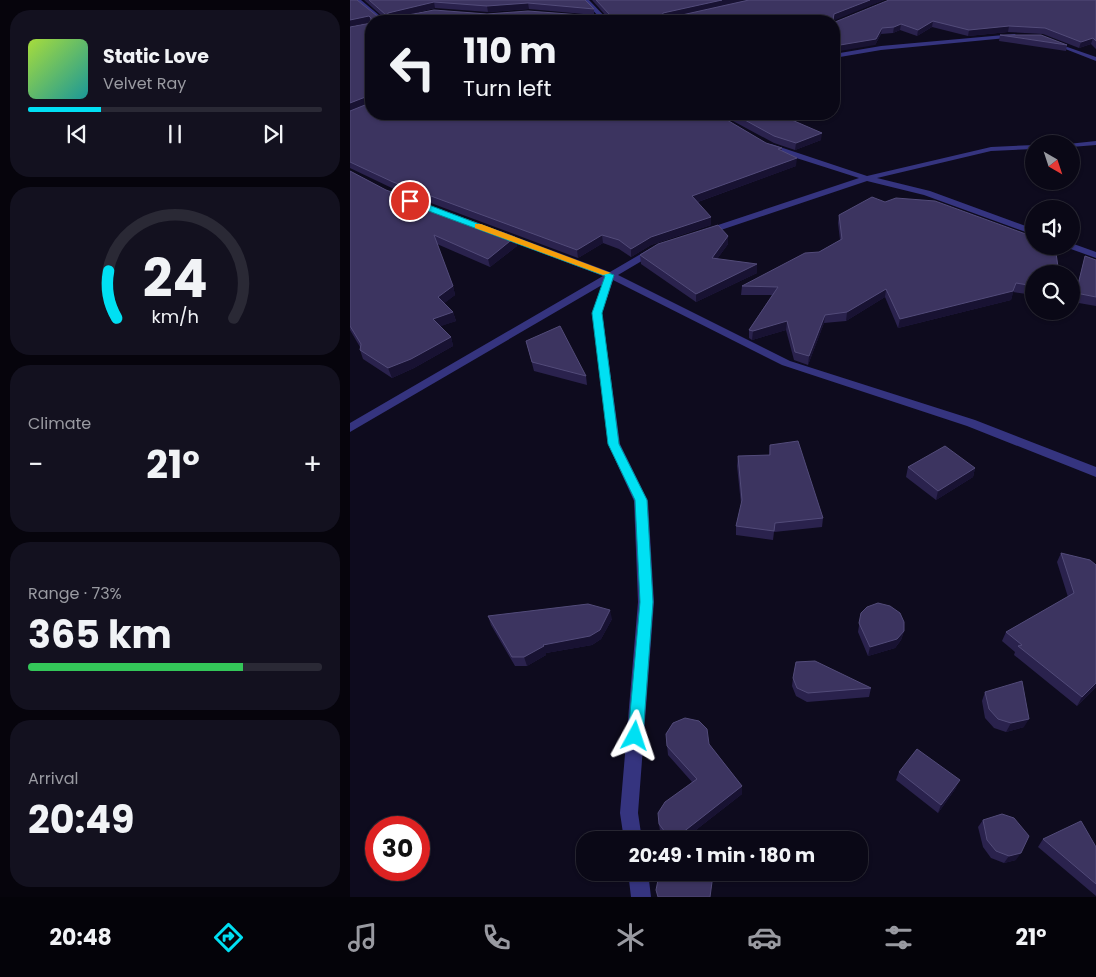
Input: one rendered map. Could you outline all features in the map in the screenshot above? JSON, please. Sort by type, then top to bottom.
[{"type":"street","points":[[358,0],[376,15]]},
{"type":"street","points":[[586,0],[600,15]]},
{"type":"street","points":[[840,55],[881,48],[1024,36]]},
{"type":"street","points":[[1041,37],[1096,59]]},
{"type":"street","points":[[761,142],[770,147],[867,178],[926,193],[1025,229]]},
{"type":"street","points":[[1080,144],[1096,143]]},
{"type":"street","points":[[692,236],[867,178],[991,149],[1025,147]]},
{"type":"street","points":[[492,231],[610,275],[786,364],[971,423],[1096,472]]},
{"type":"street","points":[[350,428],[610,275],[655,249],[664,246]]},
{"type":"street","points":[[1080,249],[1096,255]]},
{"type":"street","points":[[610,275],[597,313],[614,444],[641,500],[646,602],[629,813],[632,831]]},
{"type":"street","points":[[639,881],[642,897]]},
{"type":"building","points":[[350,0],[357,0],[376,15],[365,15],[365,17],[350,20]]},
{"type":"building","points":[[369,0],[585,0],[594,9],[528,3],[487,6],[434,2],[386,15]]},
{"type":"building","points":[[596,0],[722,0],[663,13],[662,15],[610,15]]},
{"type":"building","points":[[749,0],[870,0],[834,14],[682,15]]},
{"type":"building","points":[[889,0],[1096,0],[1096,41],[1093,38],[1081,42],[1045,28],[1009,26],[969,30],[933,21],[918,30],[901,24],[882,28],[876,39],[840,45],[840,20]]},
{"type":"building","points":[[434,10],[487,14],[528,11],[581,15],[408,15]]},
{"type":"building","points":[[365,24],[365,97],[350,103],[350,27]]},
{"type":"building","points":[[1000,35],[1041,35],[1067,45]]},
{"type":"building","points":[[365,105],[365,120],[727,120],[766,143],[782,148],[778,149],[797,158],[692,196],[711,217],[651,237],[631,249],[619,240],[602,235],[577,250],[393,182],[350,162],[350,111]]},
{"type":"building","points":[[745,120],[792,120],[822,133],[796,143],[774,136]]},
{"type":"building","points":[[350,171],[386,190],[515,237],[488,259],[434,235],[453,286],[438,297],[453,312],[433,319],[451,337],[411,359],[388,368],[360,350],[361,344],[350,326]]},
{"type":"building","points":[[872,197],[885,202],[896,198],[935,201],[1025,234],[1025,255],[1056,255],[1058,265],[1025,265],[1025,284],[1016,283],[1013,291],[900,319],[886,289],[847,312],[825,315],[809,356],[795,352],[787,321],[753,331],[749,330],[778,287],[742,286],[805,253],[819,252],[842,239],[839,215]]},
{"type":"building","points":[[718,225],[728,236],[712,258],[757,264],[696,294],[640,255],[658,244]]},
{"type":"building","points":[[1085,256],[1096,260],[1096,297],[1080,294],[1080,277]]},
{"type":"building","points":[[560,326],[586,376],[532,362],[526,341]]},
{"type":"building","points":[[798,441],[823,518],[775,523],[774,531],[736,526],[742,500],[738,456],[770,455],[770,445]]},
{"type":"building","points":[[945,446],[975,468],[938,491],[908,467]]},
{"type":"building","points":[[1061,553],[1090,560],[1096,565],[1096,683],[1082,697],[1018,646],[1022,645],[1006,632],[1074,593]]},
{"type":"building","points":[[878,603],[890,606],[900,613],[904,622],[904,631],[897,639],[870,647],[859,623],[861,613],[867,607]]},
{"type":"building","points":[[588,604],[610,610],[600,630],[590,636],[543,645],[524,657],[512,657],[488,616]]},
{"type":"building","points":[[815,661],[871,688],[808,693],[797,688],[793,678],[796,662]]},
{"type":"building","points":[[1022,681],[1029,719],[1011,723],[998,719],[989,709],[985,692]]},
{"type":"building","points":[[685,718],[699,721],[707,729],[709,744],[742,786],[684,831],[664,831],[659,824],[658,813],[665,802],[697,779],[667,746],[666,734],[673,723]]},
{"type":"building","points":[[917,749],[960,780],[941,805],[899,772]]},
{"type":"building","points":[[1002,814],[1014,818],[1029,836],[1021,853],[1009,856],[996,851],[987,840],[983,820]]},
{"type":"building","points":[[1081,821],[1096,847],[1096,884],[1043,839]]},
{"type":"building","points":[[658,881],[712,882],[710,897],[658,897],[656,890]]},
{"type":"slow traffic","points":[[478,226],[606,273]]},
{"type":"route","points":[[410,201],[610,275],[597,313],[614,444],[641,500],[646,602],[635,736]]}]
